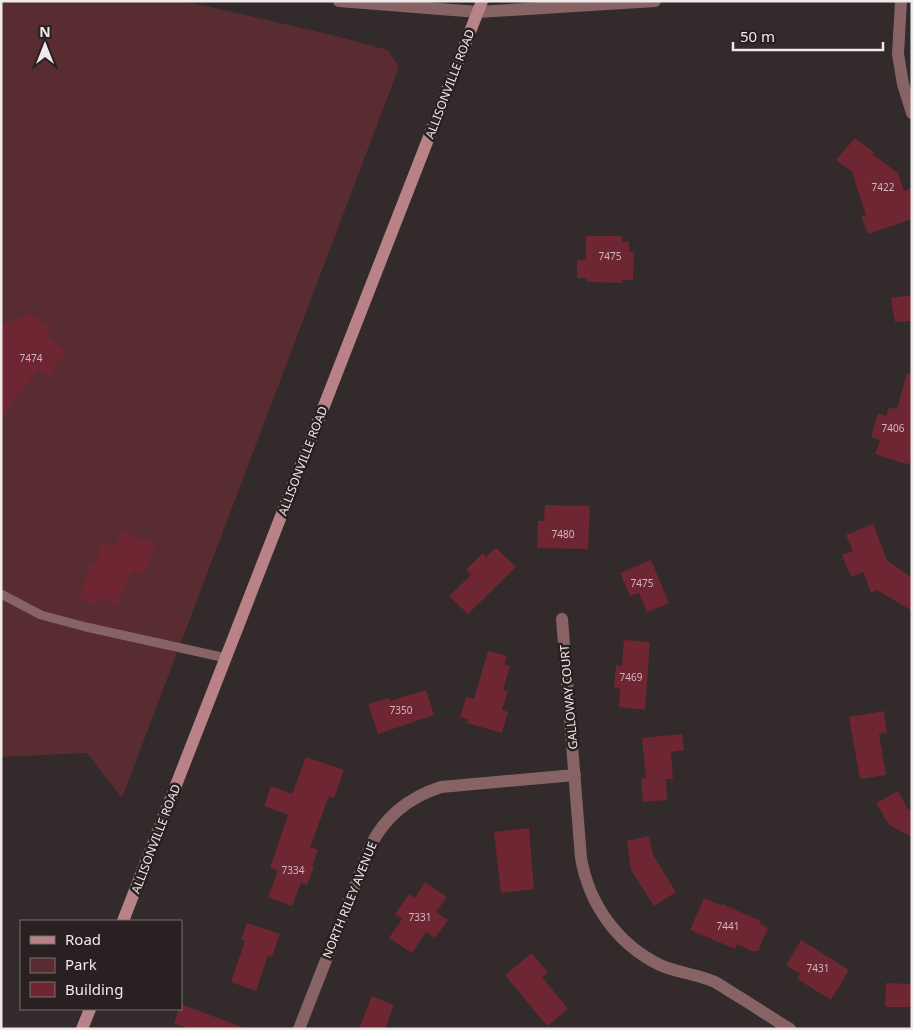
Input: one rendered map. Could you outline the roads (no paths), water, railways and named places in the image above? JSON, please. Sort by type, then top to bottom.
[{"type":"main road","name":"ALLISONVILLE ROAD","points":[[124,920],[480,7]]},
{"type":"main road","points":[[82,1029],[90,1010]]},
{"type":"street","points":[[339,1],[480,7],[655,1]]},
{"type":"street","points":[[901,1],[898,54],[903,84],[912,113]]},
{"type":"street","name":"GALLOWAY COURT","points":[[562,620],[580,848],[585,876],[591,894],[611,926],[630,945],[645,956],[661,965],[687,974],[700,976],[724,987],[790,1029]]},
{"type":"street","name":"NORTH RILEY AVENUE","points":[[299,1029],[371,845],[386,821],[400,807],[424,793],[441,787],[575,775]]},
{"type":"lane","points":[[1,594],[41,615],[86,627],[226,658]]}]
